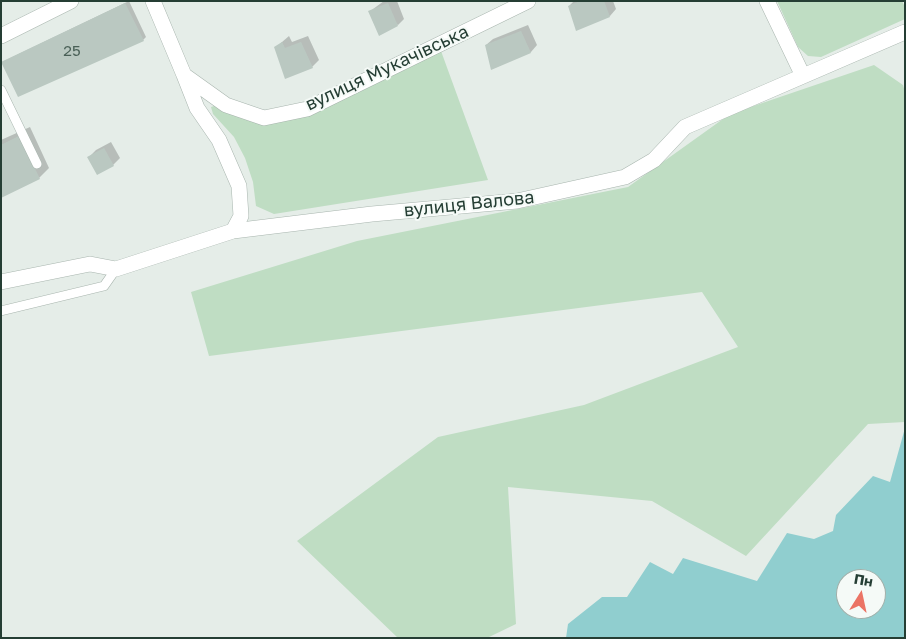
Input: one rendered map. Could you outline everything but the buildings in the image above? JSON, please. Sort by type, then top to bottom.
[{"type":"street","points":[[1,36],[71,1]]},
{"type":"street","points":[[153,1],[197,108],[220,140],[239,186],[241,216],[233,231]]},
{"type":"street","name":"вулиця Мукачівська","points":[[184,75],[226,104],[264,118],[307,109],[528,1]]},
{"type":"street","points":[[768,1],[802,76]]},
{"type":"street","name":"вулиця Валова","points":[[1,282],[90,264],[116,269],[233,231],[372,214],[517,201],[625,177],[654,160],[685,127],[905,32]]},
{"type":"lane","points":[[1,90],[37,164]]},
{"type":"lane","points":[[1,312],[104,286],[116,269]]},
{"type":"green space","points":[[777,1],[902,1],[905,7],[905,19],[821,57],[808,56],[798,47]]},
{"type":"green space","points":[[441,51],[488,180],[274,214],[256,206],[253,182],[245,158],[234,137],[213,114],[211,107],[217,105],[263,124]]},
{"type":"green space","points":[[874,65],[903,85],[905,92],[905,422],[868,424],[746,556],[652,501],[508,487],[516,624],[487,638],[398,638],[297,541],[438,437],[584,405],[738,347],[702,292],[209,356],[191,292],[357,241],[628,187],[730,114]]},
{"type":"water","points":[[905,428],[905,638],[566,638],[568,624],[602,597],[627,597],[650,562],[673,574],[683,558],[757,581],[787,533],[814,539],[833,531],[836,515],[873,476],[890,482]]}]
